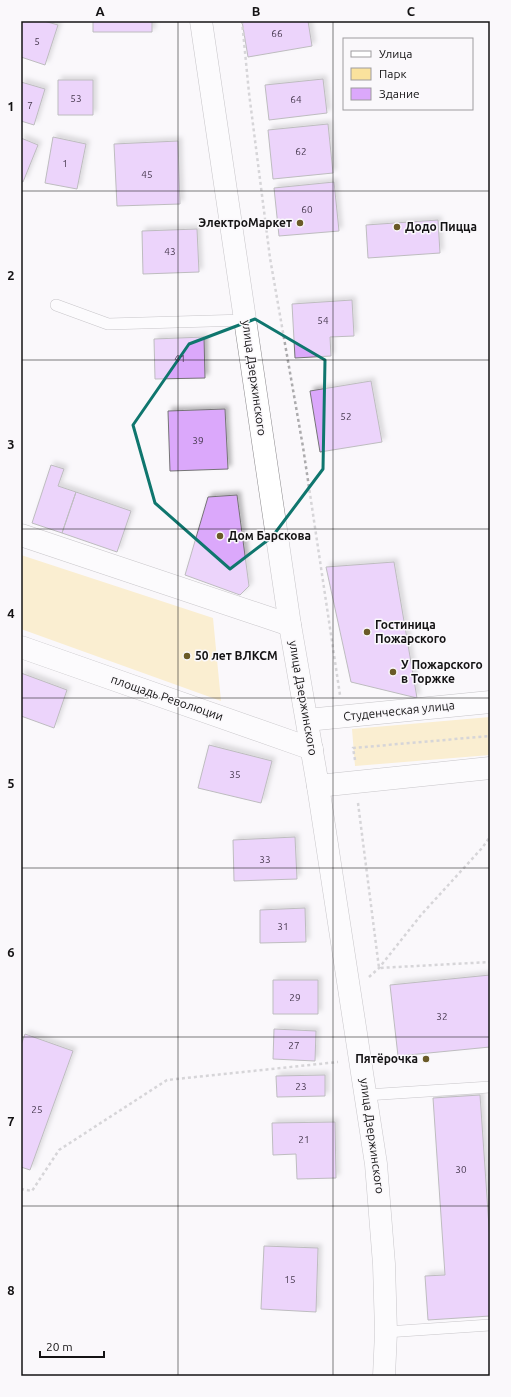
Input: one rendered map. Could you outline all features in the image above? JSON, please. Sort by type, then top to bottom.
[{"type":"main road","name":"улица Дзержинского","points":[[201,21],[290,625],[318,786],[376,1164],[384,1264],[386,1332],[384,1376]]},
{"type":"main road","points":[[21,535],[290,625]]},
{"type":"main road","name":"площадь Революции","points":[[21,647],[312,749]]},
{"type":"main road","name":"Студенческая улица","points":[[307,720],[490,702]]},
{"type":"main road","points":[[318,786],[490,768]]},
{"type":"lane","points":[[56,305],[108,324],[245,320]]},
{"type":"lane","points":[[366,1095],[490,1087]]},
{"type":"lane","points":[[386,1332],[490,1325]]},
{"type":"path","points":[[242,21],[249,93],[270,258],[303,447],[344,717]]},
{"type":"path","points":[[354,748],[490,736]]},
{"type":"path","points":[[358,797],[360,828],[379,968]]},
{"type":"path","points":[[351,994],[379,968],[421,915],[482,848],[490,837]]},
{"type":"path","points":[[379,968],[490,962]]},
{"type":"path","points":[[21,1189],[32,1191],[59,1150],[167,1080],[361,1059]]},
{"type":"highlighted area","points":[[255,319],[325,360],[323,469],[272,537],[230,569],[155,503],[133,425],[189,344]]},
{"type":"green space","points":[[21,555],[213,618],[221,701],[21,629]]},
{"type":"green space","points":[[490,717],[490,755],[355,766],[352,729]]},
{"type":"building","points":[[21,21],[44,21],[58,25],[45,65],[21,57]]},
{"type":"building","points":[[93,21],[152,21],[152,32],[93,32]]},
{"type":"building","points":[[242,21],[308,21],[312,46],[248,57]]},
{"type":"building","points":[[323,79],[327,113],[269,120],[265,85]]},
{"type":"building","points":[[58,80],[93,80],[93,115],[58,115]]},
{"type":"building","points":[[21,82],[45,89],[34,125],[21,121]]},
{"type":"building","points":[[328,124],[333,173],[273,179],[268,130]]},
{"type":"building","points":[[53,137],[86,144],[77,189],[45,183]]},
{"type":"building","points":[[21,138],[38,145],[23,182],[21,181]]},
{"type":"building","points":[[178,141],[180,204],[117,206],[114,144]]},
{"type":"building","points":[[334,182],[339,231],[279,236],[274,188]]},
{"type":"building","points":[[438,220],[440,253],[368,258],[366,225]]},
{"type":"building","points":[[197,229],[199,272],[143,274],[142,231]]},
{"type":"building","points":[[352,300],[354,336],[330,337],[331,356],[295,358],[292,304]]},
{"type":"building","points":[[204,337],[205,378],[155,379],[154,339]]},
{"type":"building","points":[[371,381],[382,442],[320,452],[310,391]]},
{"type":"building","points":[[225,409],[228,469],[170,471],[168,411]]},
{"type":"building","points":[[51,465],[64,469],[58,486],[76,492],[62,533],[32,523]]},
{"type":"building","points":[[76,492],[131,511],[117,552],[62,533]]},
{"type":"building","name":"Дом Барскова","points":[[237,495],[249,586],[240,595],[185,575],[208,497]]},
{"type":"building","points":[[394,562],[417,698],[351,682],[326,567]]},
{"type":"building","points":[[21,673],[67,690],[54,728],[21,716]]},
{"type":"building","points":[[209,745],[272,761],[261,803],[198,788]]},
{"type":"building","points":[[295,837],[297,879],[234,881],[233,840]]},
{"type":"building","points":[[305,908],[306,942],[260,943],[260,910]]},
{"type":"building","points":[[490,975],[490,1047],[398,1056],[390,985]]},
{"type":"building","points":[[273,980],[318,980],[318,1014],[273,1014]]},
{"type":"building","points":[[274,1029],[316,1031],[315,1061],[273,1059]]},
{"type":"building","points":[[25,1034],[73,1051],[30,1170],[21,1167],[21,1045]]},
{"type":"building","points":[[325,1075],[325,1096],[277,1097],[276,1076]]},
{"type":"building","points":[[480,1095],[490,1241],[490,1316],[428,1320],[425,1276],[445,1275],[433,1098]]},
{"type":"building","points":[[335,1122],[336,1178],[297,1179],[296,1154],[273,1155],[272,1123]]},
{"type":"building","points":[[264,1246],[318,1248],[316,1312],[261,1309]]},
{"type":"place","name":"ЭлектроМаркет","points":[[300,223]]},
{"type":"place","name":"Додо Пицца","points":[[397,227]]},
{"type":"place","name":"Дом Барскова","points":[[220,536]]},
{"type":"place","name":"Гостиница Пожарского","points":[[367,632]]},
{"type":"place","name":"50 лет ВЛКСМ","points":[[187,656]]},
{"type":"place","name":"У Пожарского в Торжке","points":[[393,672]]},
{"type":"place","name":"Пятёрочка","points":[[426,1059]]}]
